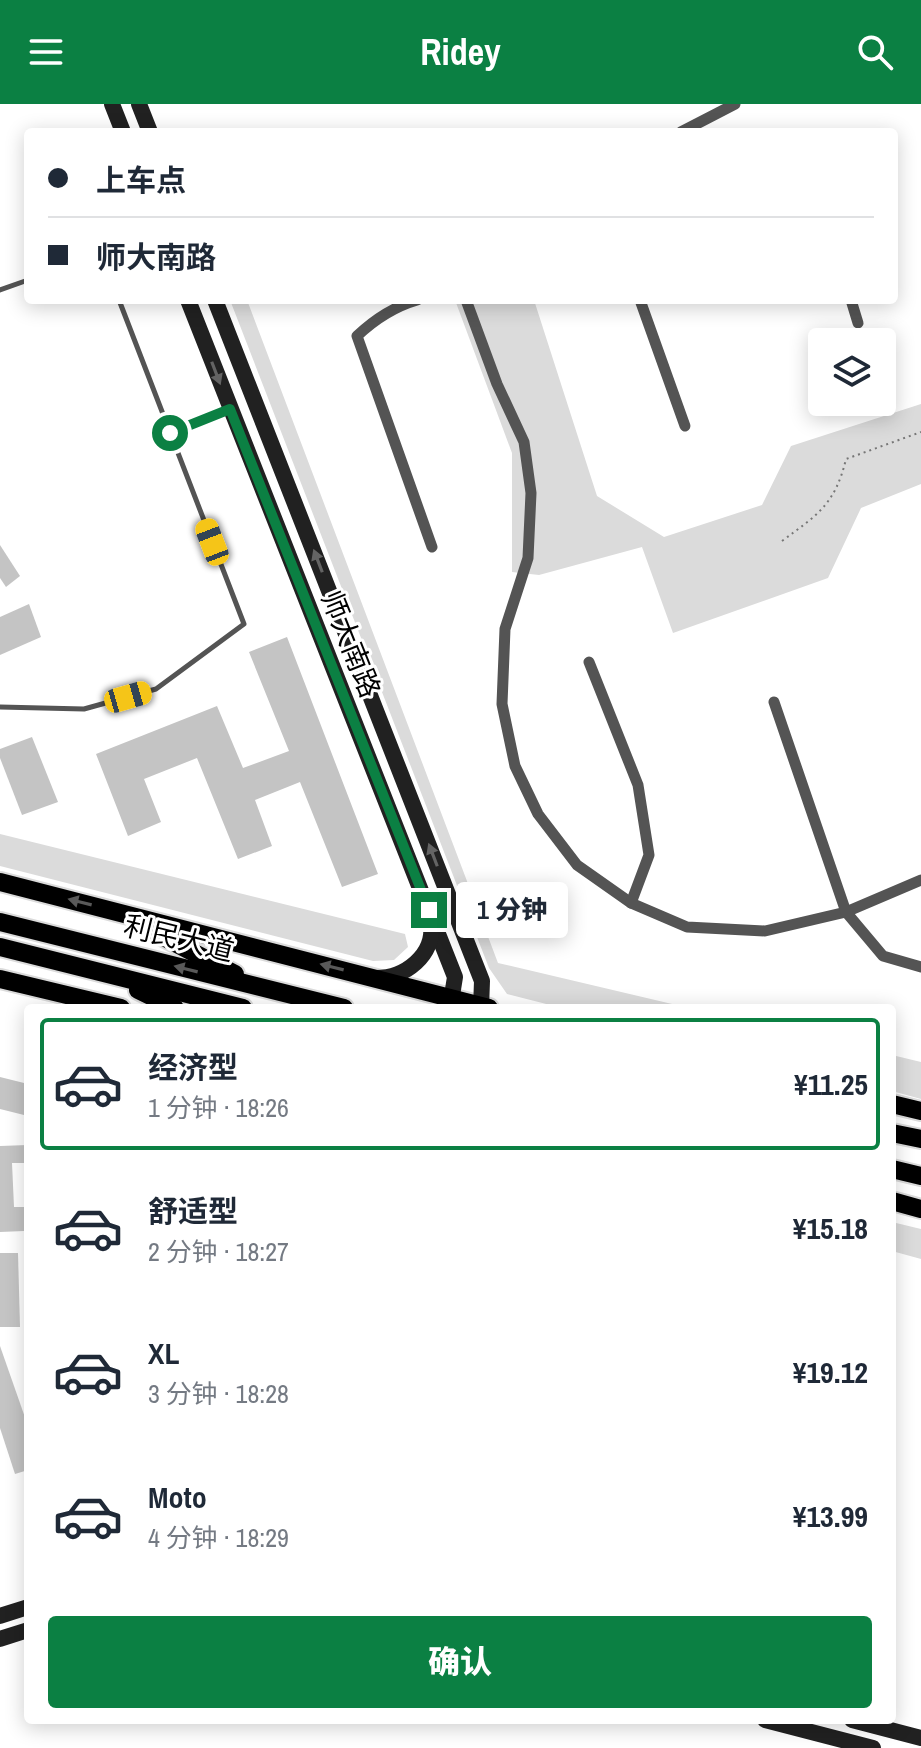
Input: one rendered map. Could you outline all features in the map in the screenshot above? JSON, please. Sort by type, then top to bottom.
[{"type":"highway","points":[[0,882],[374,978],[451,1003]]},
{"type":"highway","points":[[113,911],[266,989]]},
{"type":"highway","name":"利民大道","points":[[0,922],[328,1004]]},
{"type":"highway","name":"利民大道","points":[[0,947],[227,1004]]},
{"type":"highway","points":[[103,973],[167,1004]]},
{"type":"highway","points":[[0,979],[104,1004]]},
{"type":"highway","points":[[896,1105],[921,1111]]},
{"type":"highway","points":[[896,1134],[921,1139]]},
{"type":"highway","points":[[896,1170],[921,1176]]},
{"type":"highway","points":[[896,1202],[921,1209]]},
{"type":"main road","points":[[112,104],[121,128]]},
{"type":"main road","points":[[139,104],[148,128]]},
{"type":"main road","name":"师大南路","points":[[190,304],[455,977],[451,1003]]},
{"type":"main road","name":"师大南路","points":[[217,304],[482,981],[484,1004]]},
{"type":"main road","points":[[374,978],[401,974],[420,958],[432,933],[429,910]]},
{"type":"main road","points":[[0,1616],[24,1608]]},
{"type":"main road","points":[[0,1639],[24,1631]]},
{"type":"main road","points":[[780,1724],[873,1748]]},
{"type":"main road","points":[[867,1724],[921,1738]]},
{"type":"street","points":[[689,128],[735,104]]},
{"type":"street","points":[[401,304],[377,318],[357,336],[432,547]]},
{"type":"street","points":[[467,304],[497,384],[524,442],[531,493],[528,558],[505,629],[502,704],[515,766],[538,814],[577,865],[631,903],[687,927],[765,931],[846,912],[921,880]]},
{"type":"street","points":[[641,304],[685,426]]},
{"type":"street","points":[[852,304],[858,323]]},
{"type":"street","points":[[589,662],[638,785],[649,855],[631,903]]},
{"type":"street","points":[[774,702],[846,912],[883,956],[921,967]]},
{"type":"lane","points":[[0,290],[24,281]]},
{"type":"lane","points":[[0,707],[84,709],[156,689],[244,624],[121,304]]},
{"type":"lane","points":[[170,433],[230,409]]},
{"type":"path","points":[[782,541],[823,511],[841,481],[846,459],[921,432]]},
{"type":"shaded area","points":[[232,304],[249,304],[498,963],[672,1004],[546,1004],[507,994],[489,968]]},
{"type":"shaded area","points":[[456,304],[535,304],[597,496],[664,537],[762,505],[791,446],[884,416],[896,416],[896,412],[921,404],[921,484],[861,508],[828,578],[673,633],[642,547],[539,575],[512,572],[512,453]]},
{"type":"shaded area","points":[[0,834],[405,934],[408,947],[394,960],[373,961],[0,866]]},
{"type":"shaded area","points":[[896,1056],[921,1062],[921,1099],[896,1092]]},
{"type":"shaded area","points":[[896,1223],[921,1229],[921,1259],[896,1252]]},
{"type":"building","points":[[0,545],[20,576],[6,587],[0,578]]},
{"type":"building","points":[[29,604],[41,637],[0,655],[0,617]]},
{"type":"building","points":[[287,637],[378,874],[342,887],[300,782],[255,800],[272,846],[238,859],[197,758],[144,779],[161,822],[128,836],[96,754],[217,706],[243,768],[289,751],[249,652]]},
{"type":"building","points":[[32,737],[58,802],[22,815],[0,758],[0,749]]},
{"type":"building","points":[[0,1077],[24,1083],[24,1115],[0,1109]]},
{"type":"building","points":[[24,1145],[24,1163],[12,1163],[14,1207],[24,1207],[24,1231],[0,1232],[0,1146]]},
{"type":"building","points":[[0,1253],[18,1253],[20,1327],[0,1327]]},
{"type":"building","points":[[0,1346],[24,1415],[24,1471],[15,1474],[0,1428]]},
{"type":"route","points":[[170,433],[230,409],[429,910]]}]
